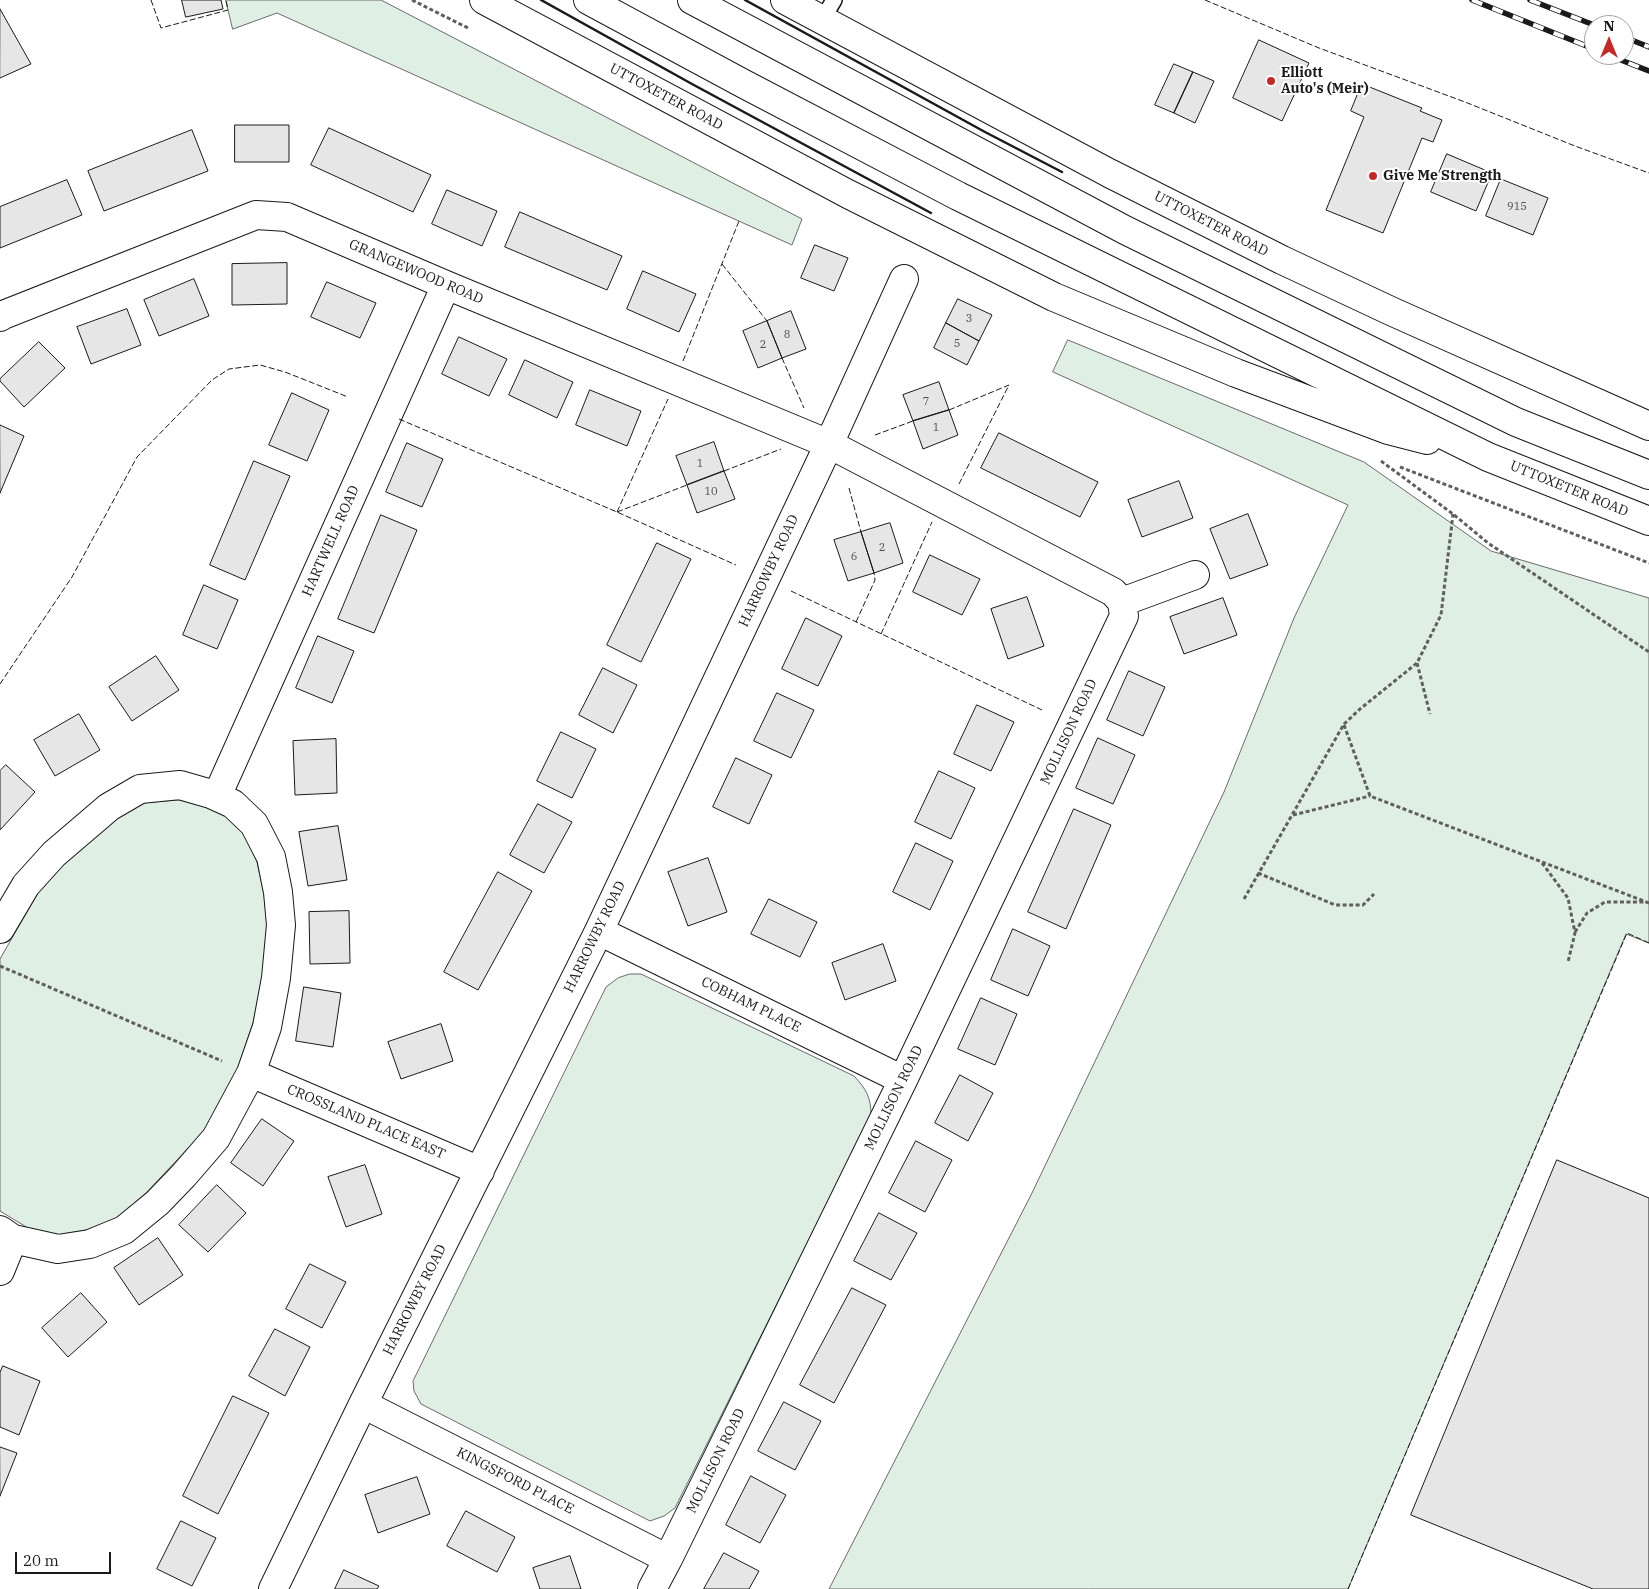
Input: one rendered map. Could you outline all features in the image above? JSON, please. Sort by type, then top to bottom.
[{"type":"main road","name":"UTTOXETER ROAD","points":[[484,0],[848,194],[1054,297],[1236,373],[1388,430],[1488,457],[1649,521]]},
{"type":"main road","points":[[588,0],[958,196],[1488,457]]},
{"type":"main road","points":[[692,0],[1125,230],[1516,422],[1649,474]]},
{"type":"main road","name":"UTTOXETER ROAD","points":[[784,0],[828,10],[1109,173],[1282,260],[1649,426]]},
{"type":"main road","name":"GRANGEWOOD ROAD","points":[[0,317],[256,215],[287,217],[829,444]]},
{"type":"main road","name":"HARROWBY ROAD","points":[[273,1589],[599,931],[829,444],[904,279]]},
{"type":"main road","name":"HARTWELL ROAD","points":[[217,796],[446,285]]},
{"type":"main road","points":[[829,444],[1113,592],[1122,602],[1195,575]]},
{"type":"main road","name":"MOLLISON ROAD","points":[[652,1589],[903,1080],[1124,616],[1122,602]]},
{"type":"main road","points":[[0,929],[26,885],[54,854],[109,807],[140,790],[180,785],[217,796],[233,804],[254,824],[271,857],[278,892],[281,925],[276,978],[266,1027],[251,1073],[216,1138],[157,1203],[124,1230],[90,1244],[58,1249],[6,1234],[0,1271]]},
{"type":"main road","name":"COBHAM PLACE","points":[[599,931],[903,1080]]},
{"type":"main road","name":"CROSSLAND PLACE EAST","points":[[251,1073],[480,1171]]},
{"type":"main road","name":"KINGSFORD PLACE","points":[[363,1404],[668,1559]]},
{"type":"path","points":[[1376,458],[1453,514],[1488,543],[1649,652]]},
{"type":"path","points":[[1244,898],[1344,724],[1416,663],[1441,615],[1453,514]]},
{"type":"path","points":[[1416,663],[1430,714]]},
{"type":"path","points":[[1344,724],[1370,796]]},
{"type":"path","points":[[1292,815],[1370,796],[1648,902]]},
{"type":"path","points":[[1541,862],[1568,898],[1575,933]]},
{"type":"path","points":[[1258,873],[1335,905],[1363,905],[1374,894]]},
{"type":"path","points":[[1568,962],[1575,933],[1587,913],[1605,902],[1648,902]]},
{"type":"path","points":[[0,966],[251,1073]]},
{"type":"green space","points":[[226,0],[381,0],[802,219],[792,245],[277,13],[233,29]]},
{"type":"green space","points":[[1068,340],[1364,462],[1491,551],[1649,598],[1649,943],[1626,934],[1348,1589],[829,1589],[1031,1195],[1224,792],[1294,618],[1348,505],[1053,372]]},
{"type":"green space","points":[[179,800],[207,807],[225,816],[243,832],[257,862],[264,894],[267,925],[263,975],[253,1023],[238,1068],[205,1130],[147,1192],[117,1218],[86,1230],[58,1235],[28,1228],[0,1211],[0,959],[37,894],[64,864],[89,841],[117,818],[144,803]]},
{"type":"green space","points":[[630,974],[641,974],[854,1076],[867,1094],[871,1115],[675,1508],[664,1516],[650,1521],[421,1404],[414,1391],[413,1381],[606,987],[618,978]]},
{"type":"building","points":[[182,0],[221,0],[223,9],[186,17]]},
{"type":"building","points":[[0,9],[31,64],[0,78]]},
{"type":"building","name":"Elliott Auto's (Meir)","points":[[1259,40],[1309,63],[1282,121],[1233,98]]},
{"type":"building","points":[[1174,64],[1193,72],[1174,113],[1155,105]]},
{"type":"building","points":[[1193,72],[1214,81],[1195,123],[1174,113]]},
{"type":"building","name":"Give Me Strength","points":[[1362,84],[1422,108],[1420,111],[1442,120],[1433,142],[1422,138],[1383,233],[1326,210],[1364,117],[1351,111]]},
{"type":"building","points":[[235,125],[289,125],[289,162],[235,162]]},
{"type":"building","points":[[329,128],[431,175],[413,212],[311,165]]},
{"type":"building","points":[[192,130],[208,171],[104,211],[88,171]]},
{"type":"building","points":[[1447,154],[1492,173],[1476,211],[1431,192]]},
{"type":"building","points":[[1501,179],[1548,198],[1533,235],[1486,216]]},
{"type":"building","points":[[67,180],[82,215],[0,248],[0,207]]},
{"type":"building","points":[[447,190],[497,211],[482,246],[432,224]]},
{"type":"building","points":[[520,212],[622,256],[607,290],[505,247]]},
{"type":"building","points":[[815,245],[848,258],[834,291],[801,278]]},
{"type":"building","points":[[287,263],[287,304],[232,305],[232,264]]},
{"type":"building","points":[[643,271],[696,294],[679,332],[627,309]]},
{"type":"building","points":[[194,279],[209,316],[159,336],[144,300]]},
{"type":"building","points":[[327,282],[376,303],[360,338],[311,317]]},
{"type":"building","points":[[958,299],[992,315],[979,341],[946,323]]},
{"type":"building","points":[[127,309],[141,345],[91,364],[77,327]]},
{"type":"building","points":[[791,311],[806,349],[782,358],[767,321]]},
{"type":"building","points":[[767,321],[782,358],[758,368],[743,331]]},
{"type":"building","points":[[946,323],[979,341],[967,365],[934,348]]},
{"type":"building","points":[[459,337],[507,359],[489,396],[442,374]]},
{"type":"building","points":[[39,342],[65,368],[24,407],[0,379]]},
{"type":"building","points":[[525,360],[573,382],[557,418],[509,395]]},
{"type":"building","points":[[939,382],[949,410],[913,421],[903,395]]},
{"type":"building","points":[[590,390],[641,411],[627,446],[576,425]]},
{"type":"building","points":[[292,393],[329,410],[307,461],[269,445]]},
{"type":"building","points":[[949,410],[958,435],[923,449],[913,421]]},
{"type":"building","points":[[0,425],[24,436],[0,493]]},
{"type":"building","points":[[999,433],[1098,482],[1080,517],[981,468]]},
{"type":"building","points":[[714,442],[724,471],[687,485],[676,456]]},
{"type":"building","points":[[407,443],[443,459],[422,507],[386,492]]},
{"type":"building","points":[[254,461],[290,476],[245,580],[210,565]]},
{"type":"building","points":[[724,471],[735,499],[697,513],[687,485]]},
{"type":"building","points":[[1179,481],[1193,518],[1142,537],[1128,500]]},
{"type":"building","points":[[1248,514],[1268,565],[1230,579],[1210,529]]},
{"type":"building","points":[[381,515],[417,530],[374,633],[338,619]]},
{"type":"building","points":[[890,523],[903,563],[874,573],[861,532]]},
{"type":"building","points":[[861,532],[874,573],[848,581],[834,540]]},
{"type":"building","points":[[657,543],[691,559],[641,662],[607,645]]},
{"type":"building","points":[[930,555],[980,579],[962,615],[913,592]]},
{"type":"building","points":[[204,585],[238,600],[217,649],[183,635]]},
{"type":"building","points":[[1027,597],[1044,646],[1008,659],[991,609]]},
{"type":"building","points":[[1223,598],[1237,635],[1184,654],[1170,617]]},
{"type":"building","points":[[806,618],[842,636],[818,686],[782,669]]},
{"type":"building","points":[[318,636],[354,651],[332,703],[296,688]]},
{"type":"building","points":[[156,656],[179,690],[132,721],[109,687]]},
{"type":"building","points":[[603,668],[637,685],[613,733],[579,715]]},
{"type":"building","points":[[1129,671],[1165,687],[1143,736],[1107,720]]},
{"type":"building","points":[[777,693],[814,710],[791,758],[754,741]]},
{"type":"building","points":[[977,705],[1014,722],[991,771],[954,754]]},
{"type":"building","points":[[79,714],[100,750],[55,776],[34,740]]},
{"type":"building","points":[[561,732],[596,749],[572,798],[537,781]]},
{"type":"building","points":[[1098,738],[1135,755],[1113,804],[1076,788]]},
{"type":"building","points":[[336,739],[337,793],[295,795],[293,741]]},
{"type":"building","points":[[736,758],[772,775],[749,824],[713,807]]},
{"type":"building","points":[[6,765],[35,792],[0,830],[0,771]]},
{"type":"building","points":[[939,771],[975,788],[951,839],[915,822]]},
{"type":"building","points":[[538,804],[572,822],[544,873],[510,855]]},
{"type":"building","points":[[1074,809],[1111,825],[1066,929],[1028,912]]},
{"type":"building","points":[[338,826],[347,880],[308,886],[299,832]]},
{"type":"building","points":[[916,843],[953,861],[930,910],[893,892]]},
{"type":"building","points":[[708,858],[727,912],[688,926],[668,872]]},
{"type":"building","points":[[498,872],[532,891],[478,990],[444,972]]},
{"type":"building","points":[[769,899],[817,922],[800,957],[751,934]]},
{"type":"building","points":[[349,911],[350,963],[310,964],[309,912]]},
{"type":"building","points":[[1013,929],[1050,946],[1028,996],[991,980]]},
{"type":"building","points":[[883,944],[896,981],[845,1000],[832,963]]},
{"type":"building","points":[[304,987],[341,993],[333,1047],[296,1041]]},
{"type":"building","points":[[981,998],[1017,1014],[995,1065],[958,1049]]},
{"type":"building","points":[[441,1024],[453,1061],[401,1079],[388,1042]]},
{"type":"building","points":[[960,1075],[993,1093],[968,1141],[935,1123]]},
{"type":"building","points":[[262,1119],[294,1141],[263,1186],[231,1163]]},
{"type":"building","points":[[916,1141],[952,1160],[925,1212],[889,1193]]},
{"type":"building","points":[[1557,1160],[1649,1198],[1649,1589],[1593,1589],[1411,1515]]},
{"type":"building","points":[[365,1165],[382,1214],[346,1227],[328,1177]]},
{"type":"building","points":[[217,1185],[246,1213],[208,1252],[179,1225]]},
{"type":"building","points":[[879,1213],[917,1233],[891,1280],[854,1261]]},
{"type":"building","points":[[158,1238],[183,1275],[139,1305],[114,1268]]},
{"type":"building","points":[[310,1264],[346,1282],[322,1328],[286,1309]]},
{"type":"building","points":[[852,1288],[886,1305],[834,1403],[800,1385]]},
{"type":"building","points":[[81,1293],[107,1322],[68,1357],[42,1328]]},
{"type":"building","points":[[275,1329],[310,1347],[285,1396],[249,1376]]},
{"type":"building","points":[[3,1366],[40,1381],[19,1435],[0,1427],[0,1373]]},
{"type":"building","points":[[233,1396],[269,1413],[218,1514],[183,1496]]},
{"type":"building","points":[[784,1402],[821,1421],[795,1470],[758,1451]]},
{"type":"building","points":[[0,1447],[17,1453],[0,1496]]},
{"type":"building","points":[[751,1476],[786,1495],[760,1543],[726,1525]]},
{"type":"building","points":[[417,1477],[430,1514],[378,1533],[365,1495]]},
{"type":"building","points":[[466,1511],[515,1537],[497,1572],[447,1546]]},
{"type":"building","points":[[181,1521],[216,1538],[192,1586],[157,1569]]},
{"type":"building","points":[[724,1553],[759,1571],[749,1589],[704,1589]]},
{"type":"building","points":[[570,1556],[581,1589],[540,1589],[533,1568]]},
{"type":"building","points":[[344,1570],[379,1586],[377,1589],[335,1589]]},
{"type":"railway","points":[[1472,0],[1584,45]]},
{"type":"railway","points":[[1530,0],[1584,21]]},
{"type":"railway","points":[[1634,41],[1649,47]]},
{"type":"railway","points":[[1634,65],[1649,71]]},
{"type":"fence","points":[[151,0],[161,28],[228,10],[226,0]]},
{"type":"fence","points":[[1205,0],[1319,48],[1649,173]]},
{"type":"fence","points":[[683,361],[739,221]]},
{"type":"fence","points":[[722,264],[767,321]]},
{"type":"fence","points":[[782,358],[804,408]]},
{"type":"fence","points":[[0,684],[72,577],[137,457],[212,380],[229,369],[260,365],[285,372],[348,397]]},
{"type":"fence","points":[[949,410],[1009,385],[959,484]]},
{"type":"fence","points":[[617,512],[668,399]]},
{"type":"fence","points":[[399,419],[736,565]]},
{"type":"fence","points":[[875,435],[913,421]]},
{"type":"fence","points":[[724,471],[781,449]]},
{"type":"fence","points":[[617,512],[687,485]]},
{"type":"fence","points":[[849,488],[861,532]]},
{"type":"fence","points":[[881,634],[932,522]]},
{"type":"fence","points":[[856,622],[875,580],[874,573]]},
{"type":"fence","points":[[791,591],[1042,710]]},
{"type":"fence","points":[[1348,1589],[1627,933],[1649,943]]},
{"type":"wall","points":[[541,0],[931,213]]},
{"type":"wall","points":[[745,0],[985,132],[1062,172]]},
{"type":"place","name":"Elliott Auto's (Meir)","points":[[1271,81]]},
{"type":"place","name":"Give Me Strength","points":[[1373,176]]}]
